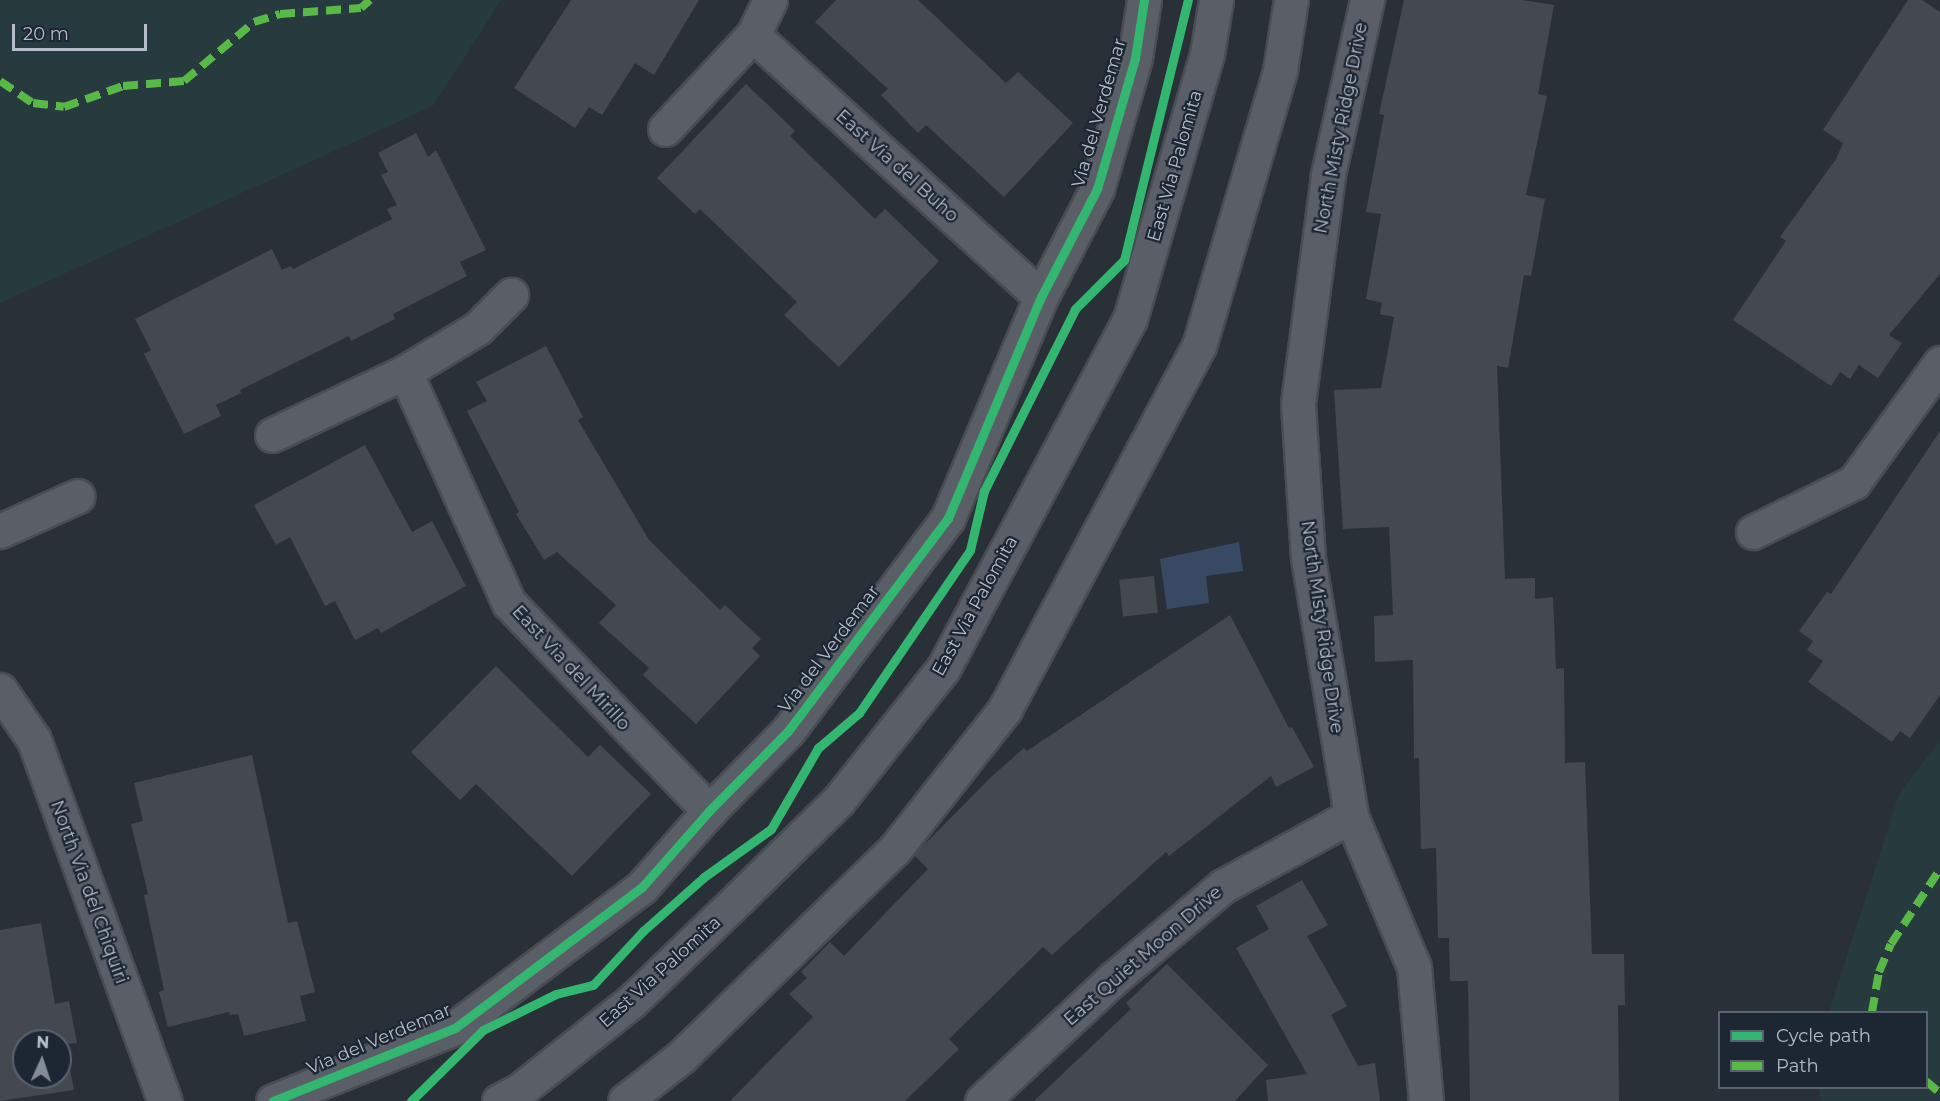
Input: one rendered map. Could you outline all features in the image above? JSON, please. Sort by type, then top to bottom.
[{"type":"street","points":[[665,129],[753,34],[770,0]]},
{"type":"street","name":"Via del Verdemar","points":[[273,1101],[455,1028],[642,887],[709,812],[788,731],[948,518],[1041,297],[1097,189],[1135,58],[1144,0]]},
{"type":"street","name":"East Via Palomita","points":[[499,1101],[520,1090],[632,1001],[741,896],[839,800],[942,669],[1130,319],[1207,54],[1216,0]]},
{"type":"street","points":[[625,1101],[681,1057],[895,849],[1005,710],[1199,346],[1280,70],[1291,0]]},
{"type":"street","name":"North Misty Ridge Drive","points":[[1367,0],[1328,176],[1298,404],[1308,558],[1351,816],[1414,968],[1426,1101]]},
{"type":"street","name":"East Via del Buho","points":[[753,34],[1041,297]]},
{"type":"street","points":[[272,435],[405,372],[478,328],[511,295]]},
{"type":"street","points":[[1753,532],[1854,482],[1940,363]]},
{"type":"street","name":"East Via del Mirillo","points":[[405,372],[509,603],[709,812]]},
{"type":"street","points":[[0,531],[78,496]]},
{"type":"street","name":"North Via del Chiquiri","points":[[0,690],[34,740],[165,1101]]},
{"type":"street","name":"East Quiet Moon Drive","points":[[982,1101],[1113,979],[1223,886],[1351,816]]},
{"type":"green space","points":[[0,0],[501,0],[433,106],[0,303]]},
{"type":"green space","points":[[1940,741],[1940,1101],[1822,1101],[1818,1089],[1928,1089],[1928,1011],[1829,1011],[1899,794]]},
{"type":"water","points":[[1239,542],[1243,571],[1206,576],[1209,603],[1167,609],[1160,559]]},
{"type":"building","points":[[571,0],[699,0],[654,75],[635,63],[602,115],[589,107],[575,128],[514,88]]},
{"type":"building","points":[[836,0],[918,0],[1006,83],[1018,72],[1073,123],[1004,197],[926,125],[918,133],[881,95],[888,89],[815,22]]},
{"type":"building","points":[[1404,0],[1523,0],[1554,5],[1538,94],[1547,96],[1526,195],[1545,199],[1531,276],[1524,275],[1508,368],[1497,366],[1505,579],[1535,578],[1535,599],[1553,597],[1556,669],[1564,668],[1565,763],[1585,762],[1592,954],[1624,954],[1625,1005],[1618,1005],[1619,1101],[1470,1101],[1468,981],[1450,981],[1449,938],[1438,938],[1436,848],[1421,849],[1419,758],[1414,758],[1413,660],[1375,662],[1374,616],[1393,615],[1389,527],[1343,529],[1334,390],[1381,388],[1394,317],[1380,314],[1382,303],[1366,299],[1381,214],[1366,212],[1384,115],[1379,114]]},
{"type":"building","points":[[1908,0],[1922,0],[1940,12],[1940,274],[1889,335],[1902,343],[1878,378],[1859,365],[1850,379],[1840,372],[1831,386],[1733,320],[1786,241],[1780,237],[1836,159],[1843,143],[1823,130]]},
{"type":"building","points":[[746,84],[795,131],[790,136],[875,219],[885,209],[939,261],[839,367],[784,315],[797,302],[700,209],[695,214],[657,178]]},
{"type":"building","points":[[416,133],[428,157],[436,150],[486,250],[460,262],[467,276],[393,314],[395,319],[351,341],[349,336],[240,390],[241,393],[216,405],[221,416],[184,434],[144,354],[151,350],[135,319],[272,249],[282,270],[291,266],[293,269],[392,219],[387,209],[397,205],[381,175],[388,172],[378,153]]},
{"type":"building","points":[[546,346],[583,417],[578,420],[649,540],[720,610],[725,605],[761,639],[752,648],[760,656],[696,724],[643,675],[649,668],[599,623],[616,605],[557,552],[544,560],[516,514],[519,512],[467,411],[487,401],[476,382]]},
{"type":"building","points":[[1940,431],[1940,695],[1910,738],[1900,731],[1892,742],[1808,682],[1823,661],[1807,650],[1813,641],[1799,631],[1827,592],[1831,594]]},
{"type":"building","points":[[365,445],[412,532],[432,521],[466,586],[381,633],[378,628],[355,640],[335,601],[325,606],[290,537],[276,545],[254,505]]},
{"type":"building","points":[[1154,576],[1158,613],[1123,616],[1119,580]]},
{"type":"building","points":[[1230,615],[1289,728],[1292,727],[1314,767],[1276,787],[1271,776],[1169,856],[1166,852],[1052,955],[1043,947],[949,1039],[959,1049],[905,1101],[730,1101],[813,1017],[789,994],[807,978],[801,972],[830,942],[844,956],[928,869],[914,855],[990,778],[1024,748],[1027,751]]},
{"type":"building","points":[[496,666],[588,757],[600,745],[651,794],[572,876],[476,784],[460,800],[411,752]]},
{"type":"building","points":[[252,755],[288,923],[297,921],[315,992],[300,996],[306,1021],[244,1036],[238,1014],[230,1015],[229,1012],[168,1027],[159,992],[164,990],[144,895],[148,894],[131,824],[143,821],[134,783]]},
{"type":"building","points":[[1302,880],[1328,925],[1307,936],[1347,1006],[1331,1015],[1358,1066],[1375,1063],[1380,1101],[1268,1101],[1266,1080],[1307,1074],[1236,948],[1269,929],[1256,906]]},
{"type":"building","points":[[41,923],[55,1004],[69,1001],[77,1043],[72,1043],[72,1029],[12,1029],[12,1089],[72,1089],[72,1080],[74,1090],[0,1101],[0,930]]},
{"type":"building","points":[[1167,964],[1268,1065],[1235,1101],[1034,1101],[1131,1009],[1126,1003]]},
{"type":"marked path","points":[[0,81],[33,103],[64,107],[123,86],[184,81],[254,22],[280,14],[361,8],[370,0]]},
{"type":"marked path","points":[[1872,1011],[1879,972],[1891,944],[1940,869]]},
{"type":"marked path","points":[[1928,1083],[1940,1093]]},
{"type":"cycle path","points":[[273,1101],[455,1028],[642,887],[709,811],[788,731],[948,518],[1041,297],[1097,189],[1135,58],[1144,0]]},
{"type":"cycle path","points":[[411,1101],[483,1030],[556,994],[593,985],[643,931],[704,877],[771,829],[818,748],[859,713],[970,550],[984,491],[1075,309],[1124,260],[1188,0]]}]
